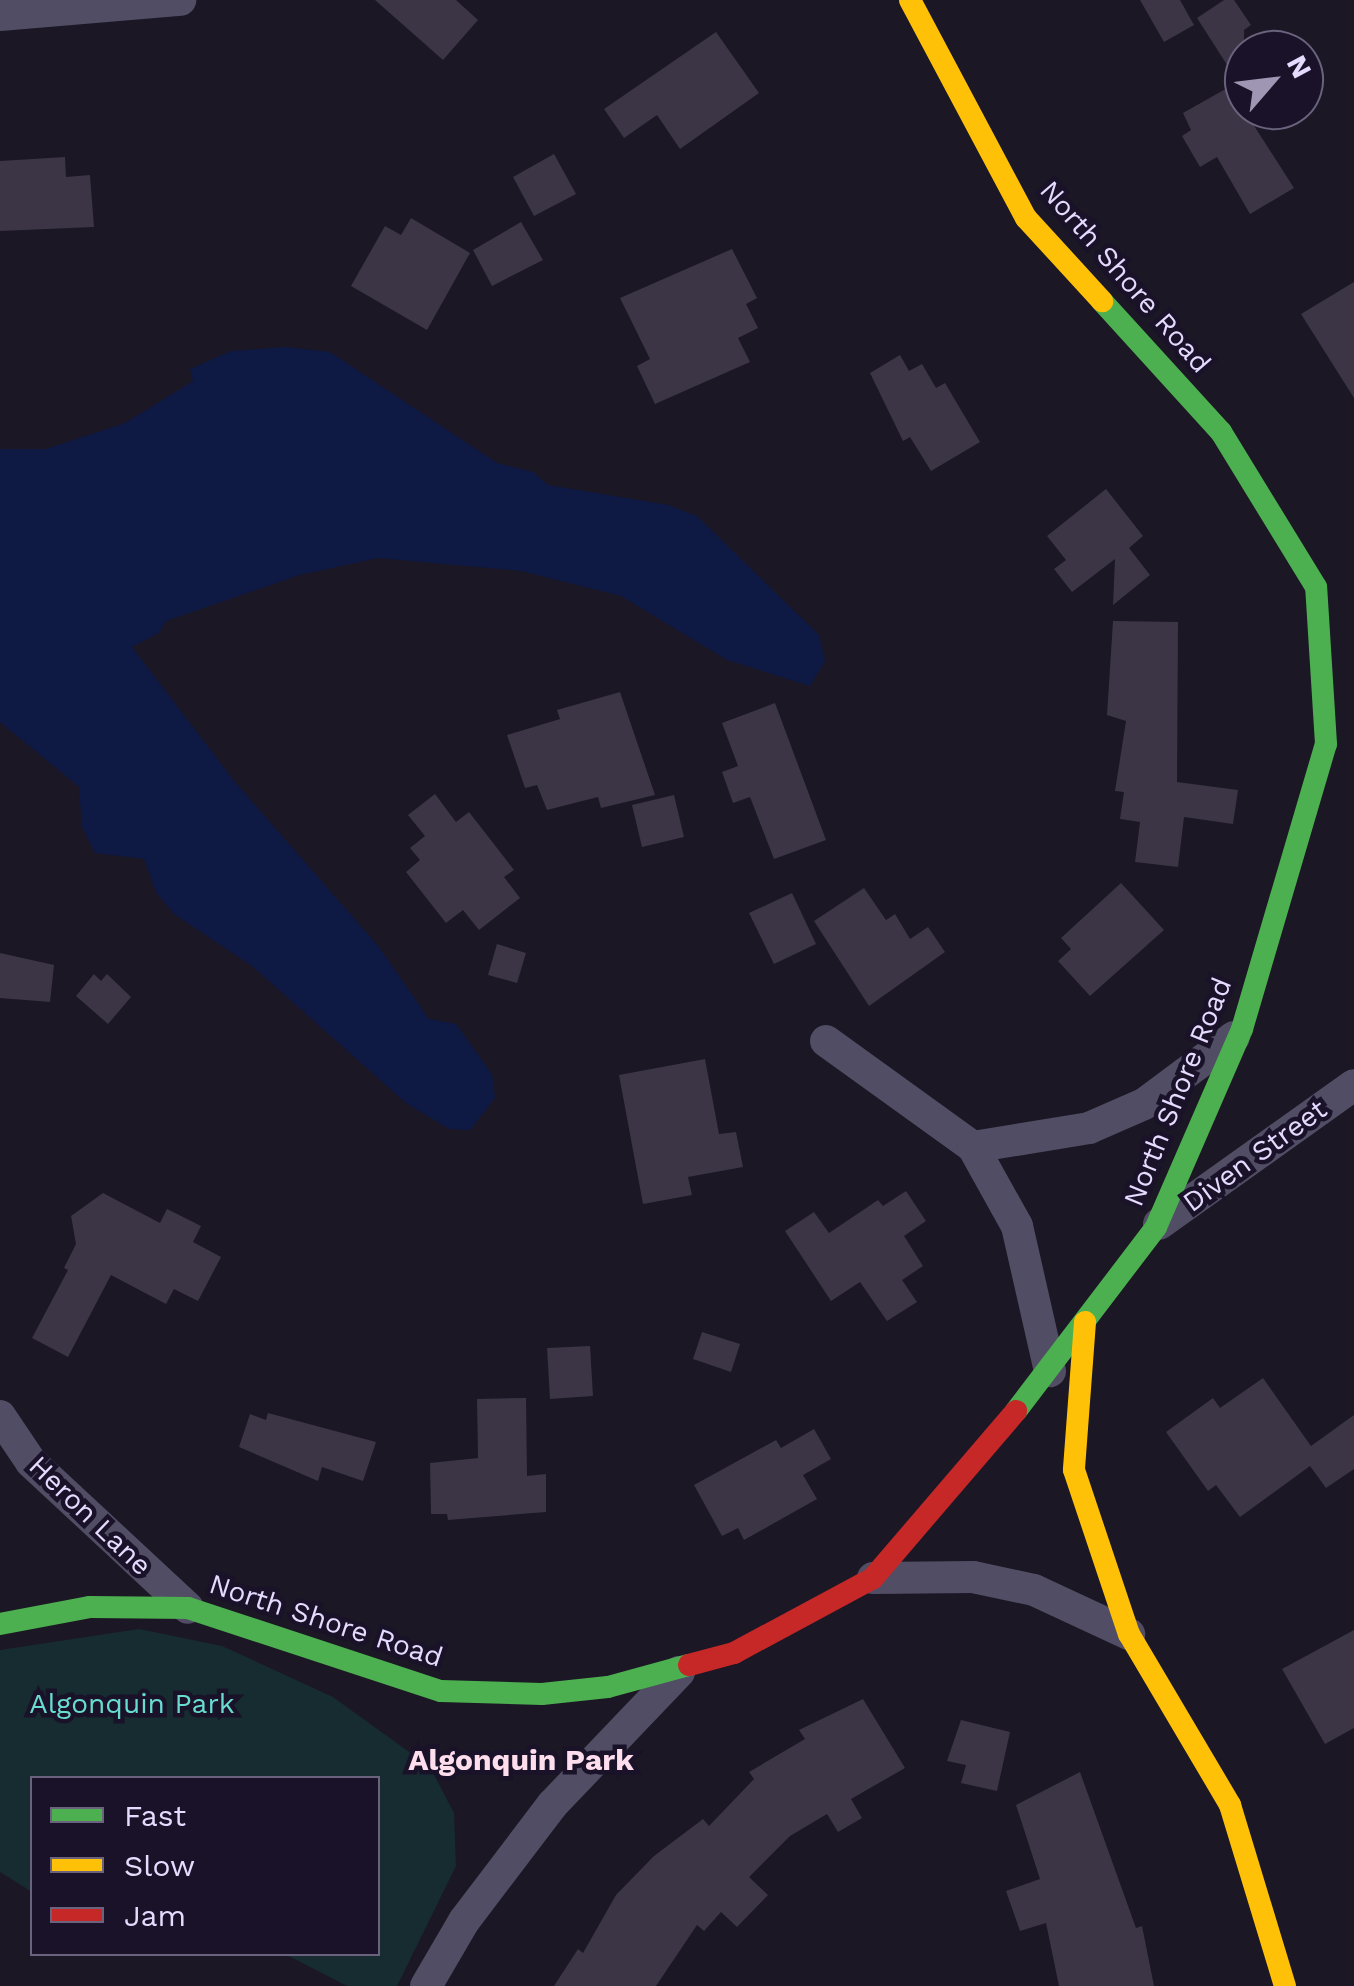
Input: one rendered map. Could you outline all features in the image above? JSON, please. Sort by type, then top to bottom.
[{"type":"street","points":[[0,14],[180,0]]},
{"type":"street","name":"North Shore Road","points":[[0,1624],[90,1607],[188,1608],[441,1691],[542,1694],[681,1670],[734,1652],[872,1578],[1050,1370],[1156,1227],[1242,1029],[1326,744],[1316,587],[1221,432],[1026,218],[910,0]]},
{"type":"street","points":[[1316,587],[1342,602]]},
{"type":"street","points":[[1326,744],[1354,716]]},
{"type":"street","points":[[973,1147],[1088,1128],[1157,1096],[1242,1029]]},
{"type":"street","points":[[826,1040],[973,1147],[1018,1226],[1050,1370]]},
{"type":"street","name":"Diven Street","points":[[1156,1227],[1354,1085]]},
{"type":"street","points":[[1085,1322],[1074,1470],[1129,1634],[1230,1805],[1285,1986]]},
{"type":"street","name":"Heron Lane","points":[[0,1416],[44,1475],[188,1608]]},
{"type":"street","points":[[872,1578],[973,1577],[1034,1590],[1129,1634]]},
{"type":"street","points":[[426,1986],[464,1922],[552,1805],[681,1670]]},
{"type":"green space","name":"Algonquin Park","points":[[139,1629],[222,1646],[333,1697],[430,1767],[454,1813],[456,1866],[397,1986],[347,1986],[289,1956],[380,1956],[380,1776],[30,1776],[30,1891],[0,1872],[0,1650]]},
{"type":"water","points":[[285,347],[330,352],[497,463],[533,472],[548,485],[668,505],[697,516],[819,635],[825,661],[810,686],[727,660],[621,596],[521,571],[378,558],[300,575],[166,621],[159,633],[132,647],[235,782],[379,947],[429,1019],[456,1024],[492,1074],[495,1098],[470,1130],[449,1129],[406,1103],[252,966],[174,914],[156,892],[144,859],[95,853],[82,827],[79,787],[0,722],[0,449],[46,449],[125,423],[193,381],[190,369],[231,351]]},
{"type":"building","points":[[375,0],[456,0],[478,20],[443,60]]},
{"type":"building","points":[[1140,0],[1180,0],[1194,25],[1164,42]]},
{"type":"building","points":[[1224,0],[1234,0],[1251,25],[1244,30],[1224,30],[1224,60],[1197,18]]},
{"type":"building","points":[[716,32],[759,93],[680,149],[657,115],[624,138],[604,109]]},
{"type":"building","points":[[1224,90],[1224,130],[1257,130],[1294,188],[1250,214],[1217,157],[1200,167],[1182,136],[1191,130],[1183,113]]},
{"type":"building","points":[[554,154],[576,194],[534,216],[513,177]]},
{"type":"building","points":[[65,157],[66,177],[90,175],[94,227],[0,231],[0,161]]},
{"type":"building","points":[[411,218],[470,253],[427,330],[351,286],[385,226],[401,235]]},
{"type":"building","points":[[521,222],[543,260],[492,286],[473,250]]},
{"type":"building","points":[[732,249],[757,298],[746,304],[758,328],[738,338],[750,362],[655,404],[637,366],[650,359],[620,298]]},
{"type":"building","points":[[1354,282],[1354,398],[1301,314]]},
{"type":"building","points":[[900,355],[909,371],[922,364],[936,388],[945,383],[980,442],[931,471],[910,437],[903,441],[870,373]]},
{"type":"building","points":[[1106,489],[1143,536],[1129,548],[1150,575],[1113,605],[1115,559],[1072,592],[1054,569],[1066,560],[1047,536]]},
{"type":"building","points":[[1113,621],[1178,622],[1177,782],[1238,790],[1233,824],[1184,817],[1178,867],[1135,862],[1140,822],[1120,819],[1124,792],[1115,791],[1126,721],[1107,715]]},
{"type":"building","points":[[620,692],[655,795],[601,808],[598,797],[547,810],[537,785],[525,788],[507,735],[560,719],[557,710]]},
{"type":"building","points":[[775,703],[826,840],[774,859],[750,797],[733,803],[722,772],[738,766],[722,723]]},
{"type":"building","points":[[435,794],[456,822],[469,812],[514,870],[504,877],[520,898],[479,930],[463,910],[446,923],[406,872],[420,860],[410,848],[425,836],[408,815]]},
{"type":"building","points":[[674,795],[684,837],[642,847],[632,805]]},
{"type":"building","points":[[1121,883],[1164,930],[1090,996],[1058,961],[1071,949],[1061,938]]},
{"type":"building","points":[[864,888],[886,920],[895,914],[910,939],[928,927],[945,952],[869,1006],[814,921]]},
{"type":"building","points":[[792,893],[816,944],[774,964],[749,913]]},
{"type":"building","points":[[497,944],[526,953],[517,983],[488,975]]},
{"type":"building","points":[[0,953],[54,965],[50,1002],[0,998]]},
{"type":"building","points":[[94,974],[101,981],[107,974],[131,997],[108,1024],[76,996]]},
{"type":"building","points":[[705,1059],[719,1134],[736,1132],[743,1167],[688,1177],[692,1195],[643,1204],[619,1075]]},
{"type":"building","points":[[906,1191],[926,1221],[904,1236],[923,1266],[902,1280],[917,1302],[887,1321],[860,1282],[831,1301],[785,1231],[814,1212],[829,1233],[878,1200],[883,1206]]},
{"type":"building","points":[[103,1193],[160,1223],[167,1209],[201,1226],[193,1242],[221,1257],[198,1301],[174,1289],[166,1304],[111,1275],[68,1357],[32,1338],[68,1270],[64,1268],[76,1244],[71,1216]]},
{"type":"building","points":[[702,1332],[740,1344],[731,1372],[693,1359]]},
{"type":"building","points":[[590,1346],[593,1396],[550,1399],[547,1348]]},
{"type":"building","points":[[1263,1378],[1311,1446],[1354,1415],[1354,1469],[1326,1488],[1310,1466],[1240,1517],[1216,1485],[1208,1491],[1166,1432],[1213,1398],[1220,1408]]},
{"type":"building","points":[[526,1398],[527,1476],[546,1474],[546,1512],[448,1520],[447,1514],[431,1514],[430,1463],[478,1458],[477,1399]]},
{"type":"building","points":[[268,1413],[376,1442],[363,1481],[322,1467],[318,1481],[239,1447],[250,1414],[266,1420]]},
{"type":"building","points":[[814,1429],[831,1459],[803,1475],[817,1499],[744,1540],[738,1528],[722,1536],[694,1485],[776,1440],[781,1448]]},
{"type":"building","points":[[1354,1630],[1354,1728],[1325,1744],[1282,1669]]},
{"type":"building","points":[[863,1699],[905,1768],[851,1799],[862,1818],[838,1832],[827,1814],[790,1836],[749,1877],[768,1895],[737,1927],[721,1912],[704,1931],[697,1925],[656,1986],[554,1986],[578,1949],[583,1953],[616,1895],[654,1856],[703,1819],[709,1826],[754,1779],[749,1772],[805,1739],[799,1730]]},
{"type":"building","points":[[961,1720],[1010,1732],[997,1791],[961,1783],[966,1765],[947,1761]]},
{"type":"building","points":[[1080,1772],[1136,1928],[1142,1926],[1154,1986],[1059,1986],[1046,1923],[1020,1931],[1006,1891],[1040,1879],[1016,1805]]},
{"type":"traffic: fast","points":[[1016,1411],[1156,1227],[1242,1029],[1326,744],[1316,587],[1221,432],[1102,301]]},
{"type":"traffic: fast","points":[[0,1624],[90,1607],[188,1608],[441,1691],[542,1694],[608,1687],[689,1665]]},
{"type":"traffic: slow","points":[[910,0],[1026,218],[1102,301]]},
{"type":"traffic: slow","points":[[1085,1322],[1074,1470],[1129,1634],[1230,1805],[1285,1986]]},
{"type":"traffic: jam","points":[[689,1665],[734,1653],[873,1578],[1016,1411]]},
{"type":"district","name":"Algonquin Park","points":[[521,1760]]}]
